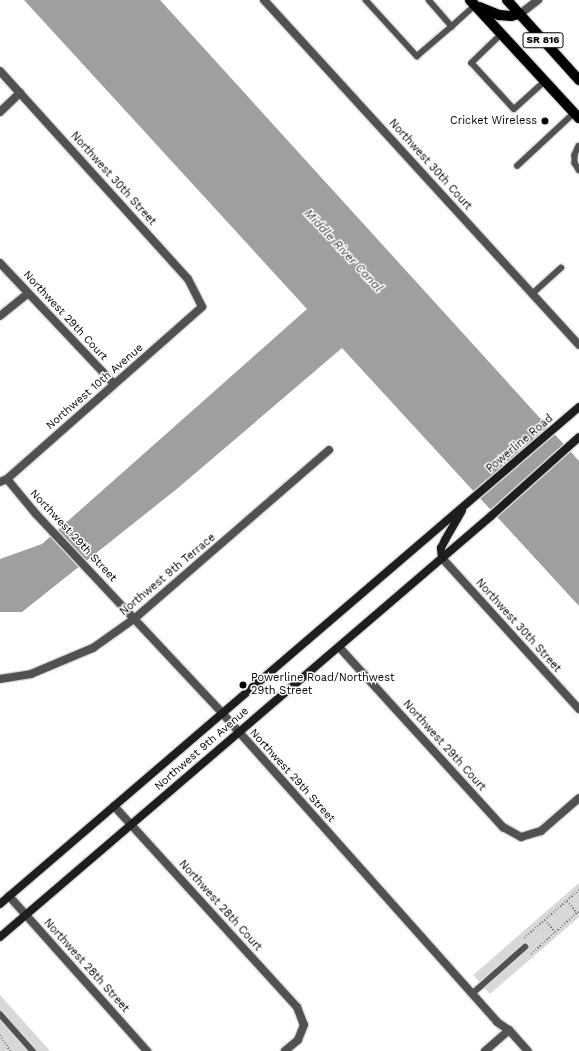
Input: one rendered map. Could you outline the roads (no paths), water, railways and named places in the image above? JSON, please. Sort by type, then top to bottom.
[{"type":"main road","name":"SR 816","points":[[507,0],[579,80]]},
{"type":"main road","name":"SR 816","points":[[473,3],[577,116]]},
{"type":"main road","points":[[473,3],[499,15],[510,16],[520,14]]},
{"type":"main road","name":"Powerline Road","points":[[475,496],[579,407]]},
{"type":"main road","name":"Northwest 9th Avenue","points":[[0,937],[339,647],[579,438]]},
{"type":"main road","name":"Northwest 9th Avenue","points":[[0,904],[475,496]]},
{"type":"main road","points":[[442,558],[441,548],[464,505]]},
{"type":"street","name":"Northwest 30th Court","points":[[264,0],[579,345]]},
{"type":"street","points":[[520,14],[538,0]]},
{"type":"street","name":"Northwest 30th Street","points":[[0,71],[188,279],[202,307]]},
{"type":"street","points":[[0,112],[20,93]]},
{"type":"street","name":"Northwest 29th Court","points":[[0,263],[114,384]]},
{"type":"street","points":[[0,316],[28,293]]},
{"type":"street","name":"Northwest 10th Avenue","points":[[3,481],[202,307]]},
{"type":"street","name":"Northwest 9th Terrace","points":[[0,679],[31,674],[88,650],[134,619],[329,450]]},
{"type":"street","name":"Northwest 29th Street","points":[[3,481],[97,578],[223,714],[497,1022],[509,1030],[528,1051]]},
{"type":"street","name":"Northwest 30th Street","points":[[442,558],[579,709]]},
{"type":"street","name":"Northwest 29th Court","points":[[339,647],[503,827],[521,837],[540,831],[579,798]]},
{"type":"street","name":"Northwest 28th Court","points":[[114,806],[297,1007],[304,1025],[298,1040],[285,1051]]},
{"type":"street","name":"Northwest 28th Street","points":[[9,896],[147,1051]]},
{"type":"street","points":[[485,1051],[509,1030]]},
{"type":"lane","points":[[366,0],[417,56],[452,26],[473,3]]},
{"type":"lane","points":[[429,0],[452,26]]},
{"type":"lane","points":[[502,34],[472,63],[508,103],[514,109],[545,81]]},
{"type":"lane","points":[[517,166],[577,116]]},
{"type":"lane","points":[[579,146],[575,155],[575,163],[579,170]]},
{"type":"lane","points":[[532,294],[561,268]]},
{"type":"lane","points":[[472,994],[525,948]]},
{"type":"lane","points":[[0,1014],[33,1051]]},
{"type":"water","name":"Middle River Canal","points":[[24,0],[160,0],[579,461],[579,606],[342,348],[178,488],[22,612],[0,612],[0,559],[42,544],[307,309]]},
{"type":"place","name":"Cricket Wireless","points":[[545,121]]},
{"type":"place","name":"Powerline Road/Northwest 29th Street","points":[[243,685]]}]
